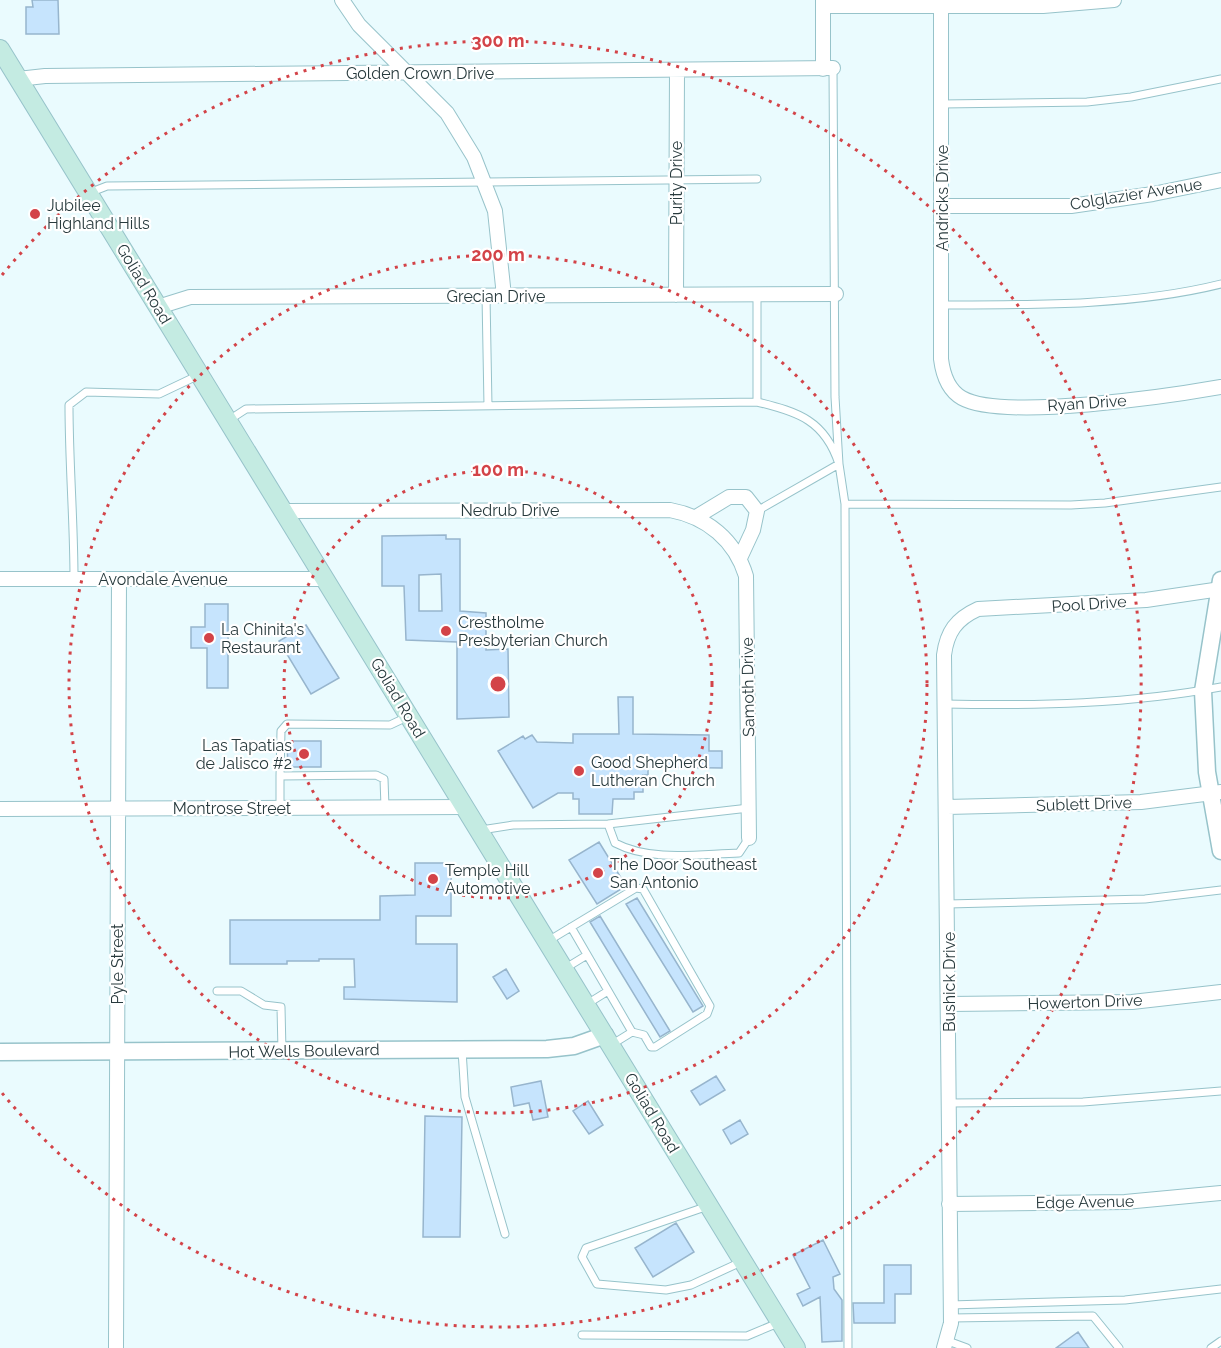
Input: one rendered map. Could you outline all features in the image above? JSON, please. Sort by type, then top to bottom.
[{"type":"main road","name":"Goliad Road","points":[[0,49],[796,1348]]},
{"type":"street","points":[[342,0],[359,25],[447,113],[466,142],[485,181],[499,232],[504,296]]},
{"type":"street","points":[[828,68],[823,3],[1069,6],[1114,0]]},
{"type":"street","name":"Andricks Drive","points":[[941,3],[943,373],[955,392]]},
{"type":"street","name":"Golden Crown Drive","points":[[18,79],[45,76],[828,68]]},
{"type":"street","name":"Purity Drive","points":[[676,295],[677,71]]},
{"type":"street","name":"Colglazier Avenue","points":[[942,206],[1079,205],[1153,194],[1221,180]]},
{"type":"street","name":"Grecian Drive","points":[[158,307],[190,297],[836,294]]},
{"type":"street","name":"Ryan Drive","points":[[955,392],[976,404],[986,406],[1048,406],[1166,396],[1221,387]]},
{"type":"street","points":[[696,517],[729,497],[746,497],[757,511],[753,530],[740,558]]},
{"type":"street","name":"Nedrub Drive","points":[[284,511],[670,510],[696,517],[710,525],[727,541]]},
{"type":"street","name":"Samoth Drive","points":[[727,541],[740,558],[746,576],[749,838]]},
{"type":"street","name":"Avondale Avenue","points":[[0,579],[325,579]]},
{"type":"street","name":"Pyle Street","points":[[116,1348],[119,579]]},
{"type":"street","points":[[1220,586],[1203,691],[1221,851]]},
{"type":"street","name":"Pool Drive","points":[[959,619],[978,609],[993,607],[1045,607],[1135,600],[1220,586]]},
{"type":"street","name":"Bushick Drive","points":[[946,1345],[950,1312],[946,640],[959,619]]},
{"type":"street","name":"Sublett Drive","points":[[947,807],[1141,802],[1215,792]]},
{"type":"street","name":"Montrose Street","points":[[0,809],[465,807]]},
{"type":"street","name":"Howerton Drive","points":[[949,1004],[1132,1002],[1221,992]]},
{"type":"street","name":"Hot Wells Boulevard","points":[[0,1052],[547,1049],[608,1040]]},
{"type":"street","name":"Edge Avenue","points":[[949,1204],[1125,1202],[1221,1193]]},
{"type":"lane","points":[[828,68],[836,294],[835,397],[839,464],[845,504],[848,1348]]},
{"type":"lane","points":[[942,104],[1087,102],[1131,97],[1221,79]]},
{"type":"lane","points":[[88,194],[107,186],[757,179]]},
{"type":"lane","points":[[941,305],[1042,305],[1155,294],[1221,284]]},
{"type":"lane","points":[[757,294],[757,402]]},
{"type":"lane","points":[[486,296],[488,406]]},
{"type":"lane","points":[[74,579],[74,504],[69,484],[69,405],[86,392],[159,394],[199,375]]},
{"type":"lane","points":[[228,421],[246,409],[757,402],[792,410],[814,423],[832,443],[839,464]]},
{"type":"lane","points":[[757,511],[839,464]]},
{"type":"lane","points":[[845,504],[1082,504],[1221,487]]},
{"type":"lane","points":[[945,704],[1085,702],[1203,691],[1221,687]]},
{"type":"lane","points":[[280,808],[280,731],[287,724],[390,725],[409,716]]},
{"type":"lane","points":[[280,776],[376,775],[384,779],[385,807]]},
{"type":"lane","points":[[479,830],[513,825],[608,824],[749,808]]},
{"type":"lane","points":[[608,824],[615,843],[631,851],[669,854],[739,853],[749,838]]},
{"type":"lane","points":[[548,942],[636,888],[643,889],[710,1006],[707,1014],[655,1047],[651,1047],[644,1035],[632,1032],[608,1040]]},
{"type":"lane","points":[[948,904],[1134,900],[1221,890]]},
{"type":"lane","points":[[572,927],[632,1032]]},
{"type":"lane","points":[[564,969],[587,955]]},
{"type":"lane","points":[[217,991],[241,990],[264,1005],[281,1007],[282,1051]]},
{"type":"lane","points":[[586,1004],[608,991]]},
{"type":"lane","points":[[462,1049],[465,1097],[505,1234]]},
{"type":"lane","points":[[949,1103],[1094,1101],[1221,1091]]},
{"type":"lane","points":[[709,1206],[586,1248],[582,1257],[597,1284],[666,1290],[691,1285],[743,1261]]},
{"type":"lane","points":[[950,1312],[1125,1300],[1221,1289]]},
{"type":"lane","points":[[950,1312],[1093,1316],[1119,1348]]},
{"type":"lane","points":[[582,1335],[747,1336],[780,1322]]},
{"type":"lane","points":[[1211,1348],[1221,1341]]},
{"type":"lane","points":[[946,1345],[967,1348]]},
{"type":"building","points":[[32,0],[58,0],[59,34],[26,34],[26,7],[33,7]]},
{"type":"building","name":"Crestholme Presbyterian Church","points":[[446,535],[446,539],[460,539],[460,611],[486,613],[486,650],[508,649],[509,717],[457,719],[457,642],[406,640],[404,586],[382,586],[382,536]],"holes":[[[441,574],[442,611],[419,611],[419,575]]]},
{"type":"building","name":"La Chinita's Restaurant","points":[[205,604],[228,604],[228,688],[207,688],[207,648],[191,648],[191,627],[205,627]]},
{"type":"building","points":[[306,625],[339,678],[311,694],[279,641]]},
{"type":"building","name":"Good Shepherd Lutheran Church","points":[[618,697],[633,697],[633,734],[709,735],[709,751],[722,751],[722,768],[648,767],[648,775],[643,775],[643,792],[634,792],[634,799],[613,799],[612,814],[579,814],[579,799],[573,799],[573,793],[558,793],[533,808],[498,751],[523,736],[525,739],[532,735],[537,742],[573,743],[573,734],[619,734]]},
{"type":"building","name":"Las Tapatias de Jalisco #2","points":[[287,741],[321,741],[321,767],[288,767]]},
{"type":"building","name":"The Door Southeast San Antonio","points":[[599,842],[626,886],[597,904],[569,860]]},
{"type":"building","points":[[415,863],[451,863],[451,916],[416,916],[416,944],[457,944],[457,1002],[344,999],[344,987],[355,987],[354,959],[287,961],[287,964],[230,964],[230,920],[380,920],[380,896],[415,895]]},
{"type":"building","points":[[637,898],[703,1006],[693,1012],[626,904]]},
{"type":"building","points":[[600,916],[670,1031],[660,1037],[590,922]]},
{"type":"building","points":[[506,969],[519,991],[507,999],[493,977]]},
{"type":"building","points":[[716,1076],[725,1090],[700,1105],[691,1091]]},
{"type":"building","points":[[541,1081],[548,1117],[533,1120],[529,1103],[514,1106],[511,1087]]},
{"type":"building","points":[[588,1101],[603,1125],[589,1134],[573,1111]]},
{"type":"building","points":[[425,1116],[462,1117],[460,1237],[423,1237]]},
{"type":"building","points":[[740,1120],[748,1134],[731,1144],[723,1130]]},
{"type":"building","points":[[676,1223],[694,1252],[653,1277],[635,1248]]},
{"type":"building","points":[[823,1240],[840,1274],[833,1277],[834,1289],[842,1300],[842,1341],[822,1342],[820,1297],[803,1306],[797,1294],[810,1288],[793,1255]]},
{"type":"building","points":[[884,1265],[911,1265],[911,1294],[895,1294],[895,1323],[854,1323],[853,1303],[884,1303]]},
{"type":"building","points":[[1078,1332],[1089,1348],[1056,1348]]},
{"type":"place","name":"Jubilee Highland Hills","points":[[35,214]]},
{"type":"place","name":"Crestholme Presbyterian Church","points":[[446,631]]},
{"type":"place","name":"La Chinita's Restaurant","points":[[209,638]]},
{"type":"place","name":"Las Tapatias de Jalisco #2","points":[[304,754]]},
{"type":"place","name":"Good Shepherd Lutheran Church","points":[[579,771]]},
{"type":"place","name":"The Door Southeast San Antonio","points":[[598,873]]},
{"type":"place","name":"Temple Hill Automotive","points":[[433,879]]}]
